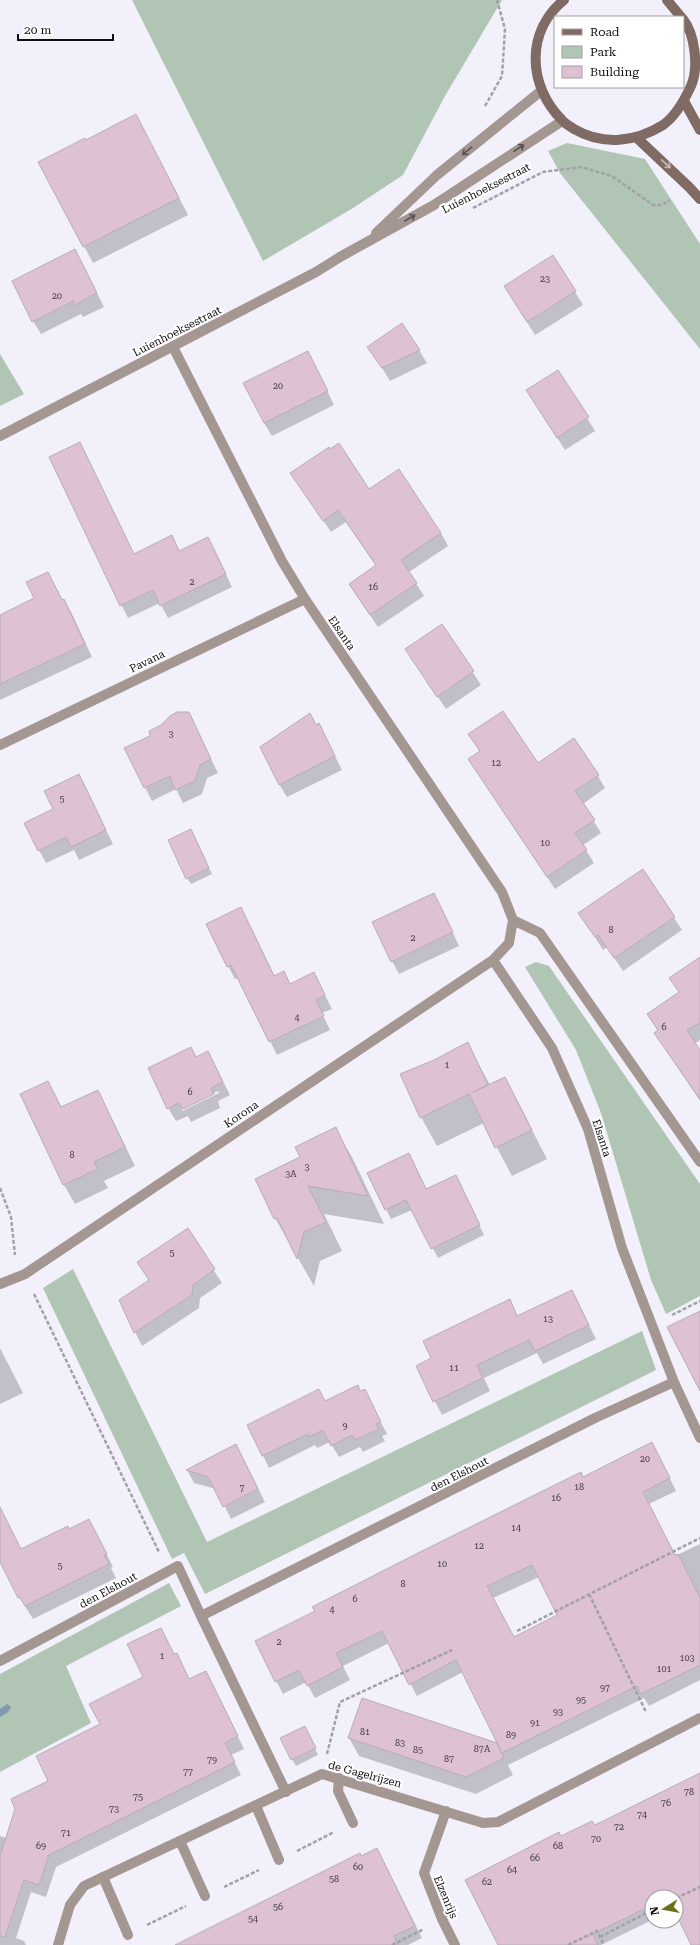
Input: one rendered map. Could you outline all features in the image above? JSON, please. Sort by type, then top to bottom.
[{"type":"main road","points":[[667,0],[680,16]]},
{"type":"main road","points":[[558,2],[543,25],[536,46],[535,68],[541,90],[562,121],[585,135],[610,141],[637,138],[664,124],[684,101],[692,83],[695,64],[694,45],[684,22]]},
{"type":"main road","points":[[684,101],[700,130]]},
{"type":"main road","points":[[637,138],[700,199]]},
{"type":"street","name":"Luienhoeksestraat","points":[[364,245],[437,175],[541,90]]},
{"type":"street","name":"Luienhoeksestraat","points":[[0,436],[316,272],[434,205],[562,121]]},
{"type":"street","name":"Elsanta","points":[[173,347],[282,562],[305,599],[502,892],[513,920]]},
{"type":"street","name":"Pavana","points":[[0,745],[305,599]]},
{"type":"street","points":[[493,960],[509,943],[513,920],[540,932],[700,1162]]},
{"type":"street","name":"Elsanta","points":[[493,960],[552,1048],[588,1129],[622,1248],[674,1382]]},
{"type":"street","name":"Korona","points":[[0,1284],[25,1274],[493,960]]},
{"type":"street","points":[[674,1382],[700,1438]]},
{"type":"street","name":"den Elshout","points":[[201,1616],[595,1418],[674,1382]]},
{"type":"street","points":[[170,1572],[178,1566],[286,1792]]},
{"type":"street","name":"den Elshout","points":[[0,1661],[170,1572]]},
{"type":"street","name":"de Gagelrijzen","points":[[58,1945],[70,1905],[84,1886],[322,1774],[483,1823],[498,1822],[700,1718]]},
{"type":"street","points":[[339,1778],[338,1791],[353,1823]]},
{"type":"street","points":[[256,1806],[279,1860]]},
{"type":"street","name":"Elzenrijs","points":[[446,1811],[424,1873],[442,1919],[456,1945]]},
{"type":"street","points":[[180,1841],[206,1896]]},
{"type":"street","points":[[102,1877],[128,1935]]},
{"type":"path","points":[[484,109],[502,76],[505,29],[497,0]]},
{"type":"path","name":"Luienhoeksestraat","points":[[467,211],[543,172],[581,167],[612,176],[653,205],[662,205],[689,187]]},
{"type":"path","points":[[0,1188],[11,1217],[16,1260],[25,1274],[170,1572]]},
{"type":"path","points":[[652,1326],[700,1301]]},
{"type":"path","points":[[516,1631],[700,1538]]},
{"type":"path","points":[[589,1594],[646,1712]]},
{"type":"path","points":[[322,1774],[340,1702],[452,1650]]},
{"type":"path","points":[[128,1935],[353,1823]]},
{"type":"path","points":[[684,1894],[700,1887]]},
{"type":"path","points":[[600,1937],[644,1914]]},
{"type":"path","points":[[392,1945],[442,1919]]},
{"type":"path","points":[[568,1945],[597,1930],[604,1945]]},
{"type":"green space","points":[[132,0],[502,0],[445,96],[403,175],[353,208],[263,261]]},
{"type":"green space","points":[[567,143],[645,159],[700,244],[700,349],[560,173],[548,151]]},
{"type":"green space","points":[[0,354],[24,394],[0,406]]},
{"type":"green space","points":[[536,962],[549,966],[700,1184],[700,1296],[666,1314],[651,1280],[601,1113],[576,1050],[525,967]]},
{"type":"green space","points":[[73,1269],[207,1542],[642,1331],[656,1370],[205,1594],[184,1553],[172,1559],[43,1288]]},
{"type":"green space","points":[[169,1583],[181,1606],[66,1666],[91,1723],[0,1772],[0,1674]]},
{"type":"water","points":[[7,1704],[11,1707],[8,1712],[0,1717],[0,1709]]},
{"type":"building","points":[[136,114],[179,198],[83,247],[38,162],[85,138],[86,140]]},
{"type":"building","points":[[75,249],[97,293],[75,305],[73,301],[32,322],[12,281]]},
{"type":"building","points":[[553,255],[576,291],[527,322],[504,286]]},
{"type":"building","points":[[402,323],[420,350],[382,368],[367,347]]},
{"type":"building","points":[[308,351],[328,391],[264,423],[243,383]]},
{"type":"building","points":[[558,370],[589,417],[557,438],[526,390]]},
{"type":"building","points":[[80,442],[134,554],[172,535],[179,551],[208,537],[226,574],[160,606],[153,590],[120,606],[49,457]]},
{"type":"building","points":[[339,443],[369,489],[399,469],[441,533],[401,560],[417,583],[370,615],[349,584],[376,565],[338,510],[323,521],[290,473],[329,447],[330,449]]},
{"type":"building","points":[[48,572],[62,600],[64,599],[85,644],[0,684],[0,615],[34,598],[26,582]]},
{"type":"building","points":[[442,624],[474,671],[437,697],[405,649]]},
{"type":"building","points":[[503,711],[538,763],[574,738],[599,775],[575,791],[595,820],[575,833],[587,850],[547,877],[468,759],[480,751],[468,734]]},
{"type":"building","points":[[177,712],[189,712],[211,759],[200,765],[195,781],[175,790],[170,776],[144,788],[124,748],[150,736],[149,731],[161,725],[170,716]]},
{"type":"building","points":[[310,713],[316,725],[319,723],[335,756],[279,785],[260,747]]},
{"type":"building","points":[[79,774],[106,830],[71,847],[66,837],[38,851],[24,823],[53,809],[44,791]]},
{"type":"building","points":[[191,829],[209,868],[186,879],[168,840]]},
{"type":"building","points":[[643,869],[675,917],[614,958],[598,935],[595,937],[578,913]]},
{"type":"building","points":[[434,893],[453,932],[391,962],[372,922]]},
{"type":"building","points":[[241,907],[274,976],[284,971],[290,984],[314,972],[325,995],[316,1000],[324,1016],[269,1042],[231,965],[227,967],[206,924]]},
{"type":"building","points":[[700,957],[700,1023],[687,1030],[700,1050],[700,1099],[654,1033],[658,1030],[647,1014],[679,992],[669,978]]},
{"type":"building","points":[[468,1042],[488,1085],[505,1077],[532,1130],[495,1148],[469,1094],[420,1118],[400,1074],[434,1060]]},
{"type":"building","points":[[191,1047],[196,1057],[208,1051],[223,1082],[211,1088],[214,1094],[183,1109],[179,1103],[167,1109],[148,1068]]},
{"type":"building","points":[[48,1081],[61,1107],[98,1090],[125,1147],[94,1162],[98,1169],[63,1185],[20,1094]]},
{"type":"building","points":[[336,1127],[368,1196],[308,1186],[326,1222],[304,1232],[297,1259],[277,1218],[274,1219],[255,1179],[300,1157],[295,1147]]},
{"type":"building","points":[[409,1153],[426,1189],[456,1175],[480,1225],[431,1249],[406,1200],[385,1210],[367,1173]]},
{"type":"building","points":[[188,1228],[215,1269],[193,1285],[192,1295],[134,1333],[119,1300],[149,1280],[137,1262]]},
{"type":"building","points":[[572,1290],[589,1325],[535,1351],[529,1340],[477,1365],[483,1378],[433,1402],[416,1366],[431,1358],[423,1341],[510,1299],[517,1316]]},
{"type":"building","points":[[700,1311],[700,1391],[667,1327]]},
{"type":"building","points":[[358,1385],[360,1391],[365,1389],[381,1422],[376,1424],[379,1429],[355,1440],[352,1435],[331,1446],[323,1430],[309,1437],[308,1434],[262,1456],[247,1425],[319,1389],[325,1401]]},
{"type":"building","points":[[652,1442],[670,1478],[643,1492],[675,1555],[678,1554],[700,1598],[700,1665],[641,1694],[637,1686],[502,1753],[456,1660],[409,1685],[382,1631],[336,1653],[343,1667],[307,1686],[299,1670],[275,1682],[255,1641],[315,1611],[312,1607],[418,1553],[581,1472],[583,1477]],"holes":[[[532,1565],[557,1615],[514,1637],[487,1586]]]},
{"type":"building","points":[[236,1444],[258,1489],[223,1507],[208,1477],[186,1470]]},
{"type":"building","points":[[0,1507],[21,1549],[68,1526],[69,1529],[89,1519],[107,1554],[104,1555],[109,1564],[25,1606],[20,1597],[18,1598],[0,1562]]},
{"type":"building","points":[[161,1628],[174,1654],[177,1653],[189,1679],[206,1671],[238,1736],[225,1743],[235,1762],[49,1855],[39,1885],[24,1880],[5,1937],[0,1936],[0,1856],[15,1809],[11,1799],[48,1781],[36,1756],[100,1724],[89,1704],[143,1677],[127,1644]]},
{"type":"building","points":[[362,1698],[497,1743],[504,1758],[466,1777],[348,1738]]},
{"type":"building","points":[[305,1726],[316,1748],[291,1760],[280,1738]]},
{"type":"building","points":[[700,1773],[700,1945],[691,1945],[683,1929],[684,1889],[644,1889],[644,1909],[593,1934],[598,1945],[498,1945],[465,1880],[559,1832],[561,1836],[592,1821],[595,1825]]},
{"type":"building","points":[[377,1848],[415,1926],[394,1936],[398,1945],[175,1945],[360,1853],[361,1856]]}]
